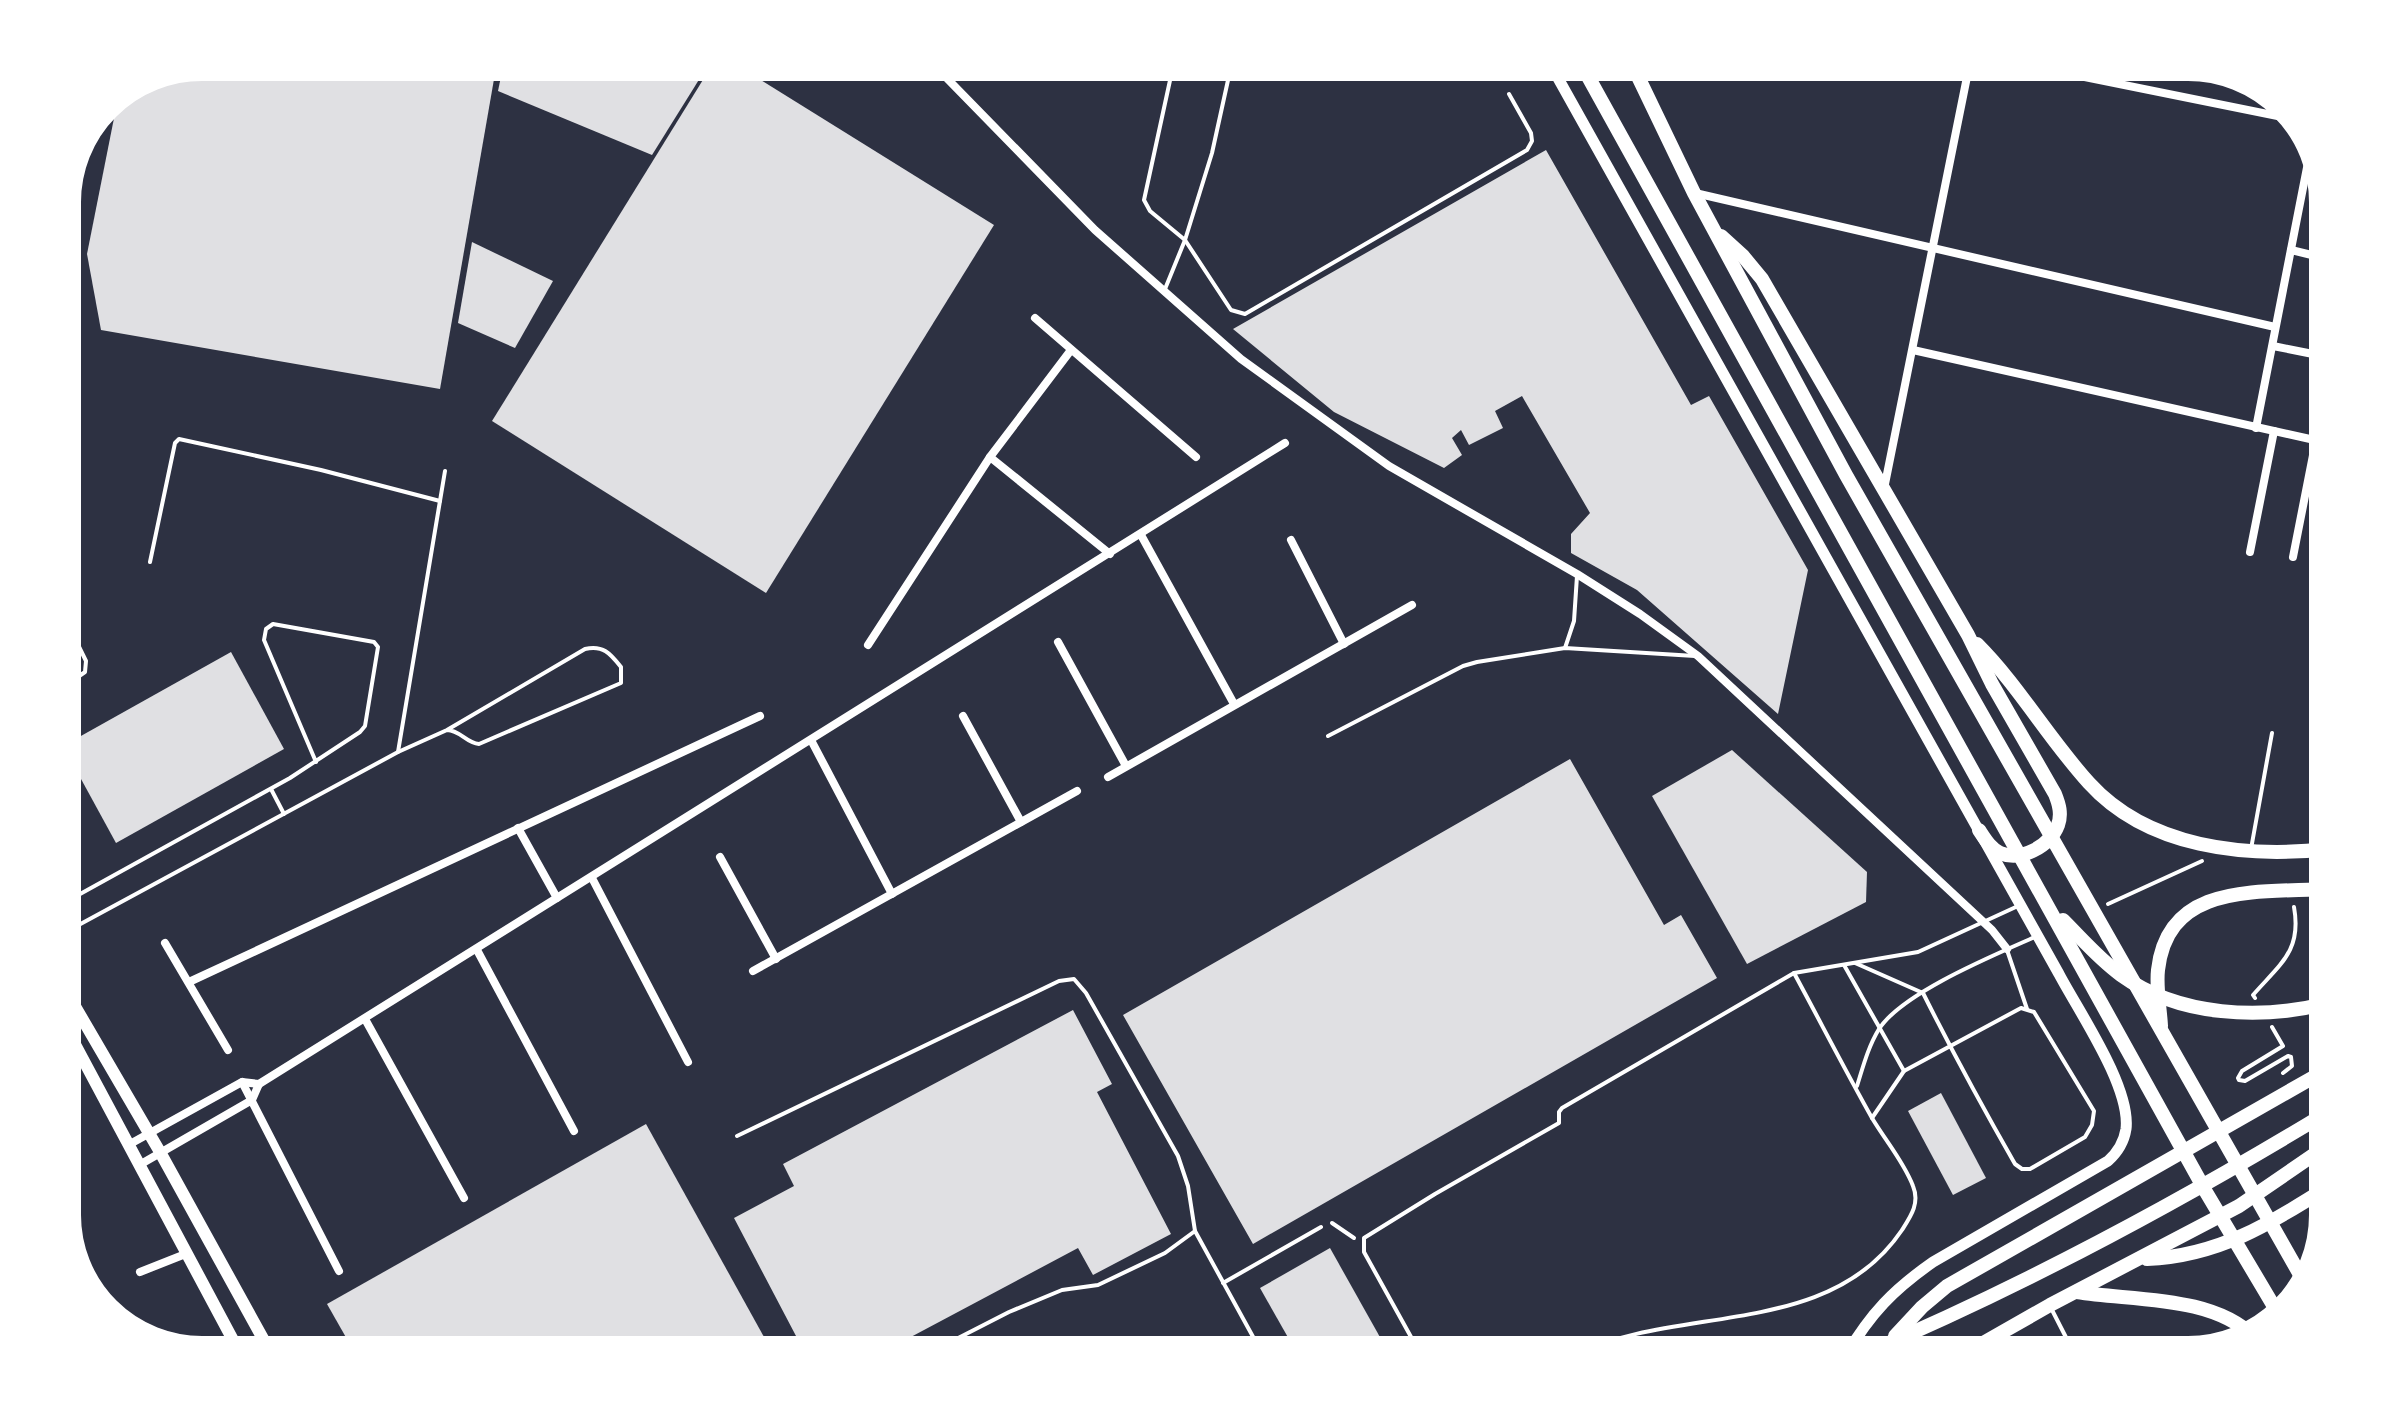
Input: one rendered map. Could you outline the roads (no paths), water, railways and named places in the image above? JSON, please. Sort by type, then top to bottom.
[{"type":"main road","points":[[1588,76],[2206,1192],[2274,1307]]},
{"type":"main road","points":[[1638,76],[1694,193],[1846,475],[2299,1273]]},
{"type":"main road","points":[[1714,229],[1762,279],[1968,635],[2061,808],[2058,825],[2049,840],[2019,855],[2004,855],[1991,847],[1979,830]]},
{"type":"main road","points":[[1968,635],[2007,675],[2087,781],[2107,802],[2179,838],[2226,850],[2314,849]]},
{"type":"main road","points":[[2161,1031],[2158,972],[2167,936],[2181,916],[2209,900],[2314,890]]},
{"type":"main road","points":[[2049,905],[2099,957],[2124,977],[2180,1002],[2246,1013],[2276,1013],[2314,1006]]},
{"type":"main road","points":[[76,1008],[264,1341]]},
{"type":"main road","points":[[76,1046],[234,1341]]},
{"type":"main road","points":[[1892,1341],[1922,1307],[1947,1286],[2314,1077]]},
{"type":"main road","points":[[1894,1341],[2121,1230],[2314,1120]]},
{"type":"main road","points":[[1987,1341],[2239,1206],[2314,1155]]},
{"type":"main road","points":[[2142,1259],[2184,1255],[2248,1235],[2314,1195]]},
{"type":"main road","points":[[2076,1292],[2204,1308],[2242,1328]]},
{"type":"street","points":[[945,76],[1095,230],[1241,359],[1389,466],[1577,574],[1698,656],[1992,930],[2007,949]]},
{"type":"street","points":[[1557,76],[1979,830],[2095,1041],[2125,1105],[2126,1131],[2116,1153],[2099,1168],[1933,1262],[1908,1280],[1865,1322],[1854,1341]]},
{"type":"street","points":[[1883,491],[1967,76]]},
{"type":"street","points":[[2079,76],[2280,117]]},
{"type":"street","points":[[2256,428],[2308,164]]},
{"type":"street","points":[[1694,193],[2275,327]]},
{"type":"street","points":[[2291,250],[2314,256]]},
{"type":"street","points":[[1035,318],[1196,457]]},
{"type":"street","points":[[2273,346],[2314,354]]},
{"type":"street","points":[[868,645],[990,457],[1071,350]]},
{"type":"street","points":[[1913,350],[2314,440]]},
{"type":"street","points":[[2250,552],[2274,431]]},
{"type":"street","points":[[141,1164],[252,1100],[259,1084],[1285,443]]},
{"type":"street","points":[[2293,557],[2314,450]]},
{"type":"street","points":[[990,457],[1110,554]]},
{"type":"street","points":[[1141,535],[1234,704]]},
{"type":"street","points":[[1291,540],[1344,644]]},
{"type":"street","points":[[1108,777],[1412,605]]},
{"type":"street","points":[[1058,642],[1126,766]]},
{"type":"street","points":[[189,982],[760,716]]},
{"type":"street","points":[[963,716],[1021,822]]},
{"type":"street","points":[[811,740],[892,894]]},
{"type":"street","points":[[753,971],[1077,791]]},
{"type":"street","points":[[518,828],[557,898]]},
{"type":"street","points":[[720,857],[776,959]]},
{"type":"street","points":[[592,878],[688,1062]]},
{"type":"street","points":[[165,943],[228,1050]]},
{"type":"street","points":[[477,950],[574,1131]]},
{"type":"street","points":[[365,1019],[464,1198]]},
{"type":"street","points":[[130,1144],[242,1082],[259,1084]]},
{"type":"street","points":[[242,1082],[339,1271]]},
{"type":"street","points":[[140,1272],[188,1253]]},
{"type":"lane","points":[[1171,76],[1144,200],[1150,211],[1185,240],[1231,310],[1245,314],[1527,150],[1532,141],[1531,133],[1509,94]]},
{"type":"lane","points":[[1164,291],[1185,240],[1212,153],[1229,76]]},
{"type":"lane","points":[[150,562],[175,443],[179,439],[321,470],[440,501]]},
{"type":"lane","points":[[398,752],[445,471]]},
{"type":"lane","points":[[1565,648],[1574,621],[1577,574]]},
{"type":"lane","points":[[76,896],[271,789],[316,762],[365,726],[378,647],[374,642],[273,624],[266,629],[264,640],[316,762]]},
{"type":"lane","points":[[76,641],[86,661],[85,672],[76,678]]},
{"type":"lane","points":[[76,926],[398,752],[447,730],[585,649],[595,647],[605,650],[621,667],[621,683],[479,744],[473,744],[456,732],[447,730]]},
{"type":"lane","points":[[1328,736],[1463,666],[1565,648],[1698,656]]},
{"type":"lane","points":[[2251,851],[2272,733]]},
{"type":"lane","points":[[271,789],[284,814]]},
{"type":"lane","points":[[1413,1341],[1364,1252],[1364,1238],[1559,1123],[1562,1108],[1794,973],[1918,952],[2020,905]]},
{"type":"lane","points":[[1857,1089],[1866,1057],[1879,1029],[1902,1006],[1975,963],[2037,936]]},
{"type":"lane","points":[[2007,949],[2027,1009]]},
{"type":"lane","points":[[1852,963],[1923,993],[1950,1048],[1964,1074],[2015,1164],[2022,1169],[2030,1169],[2085,1137],[2092,1125],[2094,1111],[2034,1012],[2021,1008],[1950,1048],[1904,1071],[1872,1118]]},
{"type":"lane","points":[[1844,964],[1904,1071]]},
{"type":"lane","points":[[1619,1341],[1675,1327],[1773,1311],[1816,1297],[1860,1273],[1892,1245],[1914,1212],[1916,1200],[1913,1185],[1872,1118],[1794,973]]},
{"type":"lane","points":[[737,1136],[1059,981],[1074,979],[1086,993],[1178,1156],[1188,1186],[1195,1231],[1255,1341]]},
{"type":"lane","points":[[1223,1283],[1321,1227]]},
{"type":"lane","points":[[952,1341],[1009,1312],[1062,1290],[1098,1285],[1165,1253],[1195,1231]]},
{"type":"lane","points":[[2050,1305],[2068,1341]]}]
